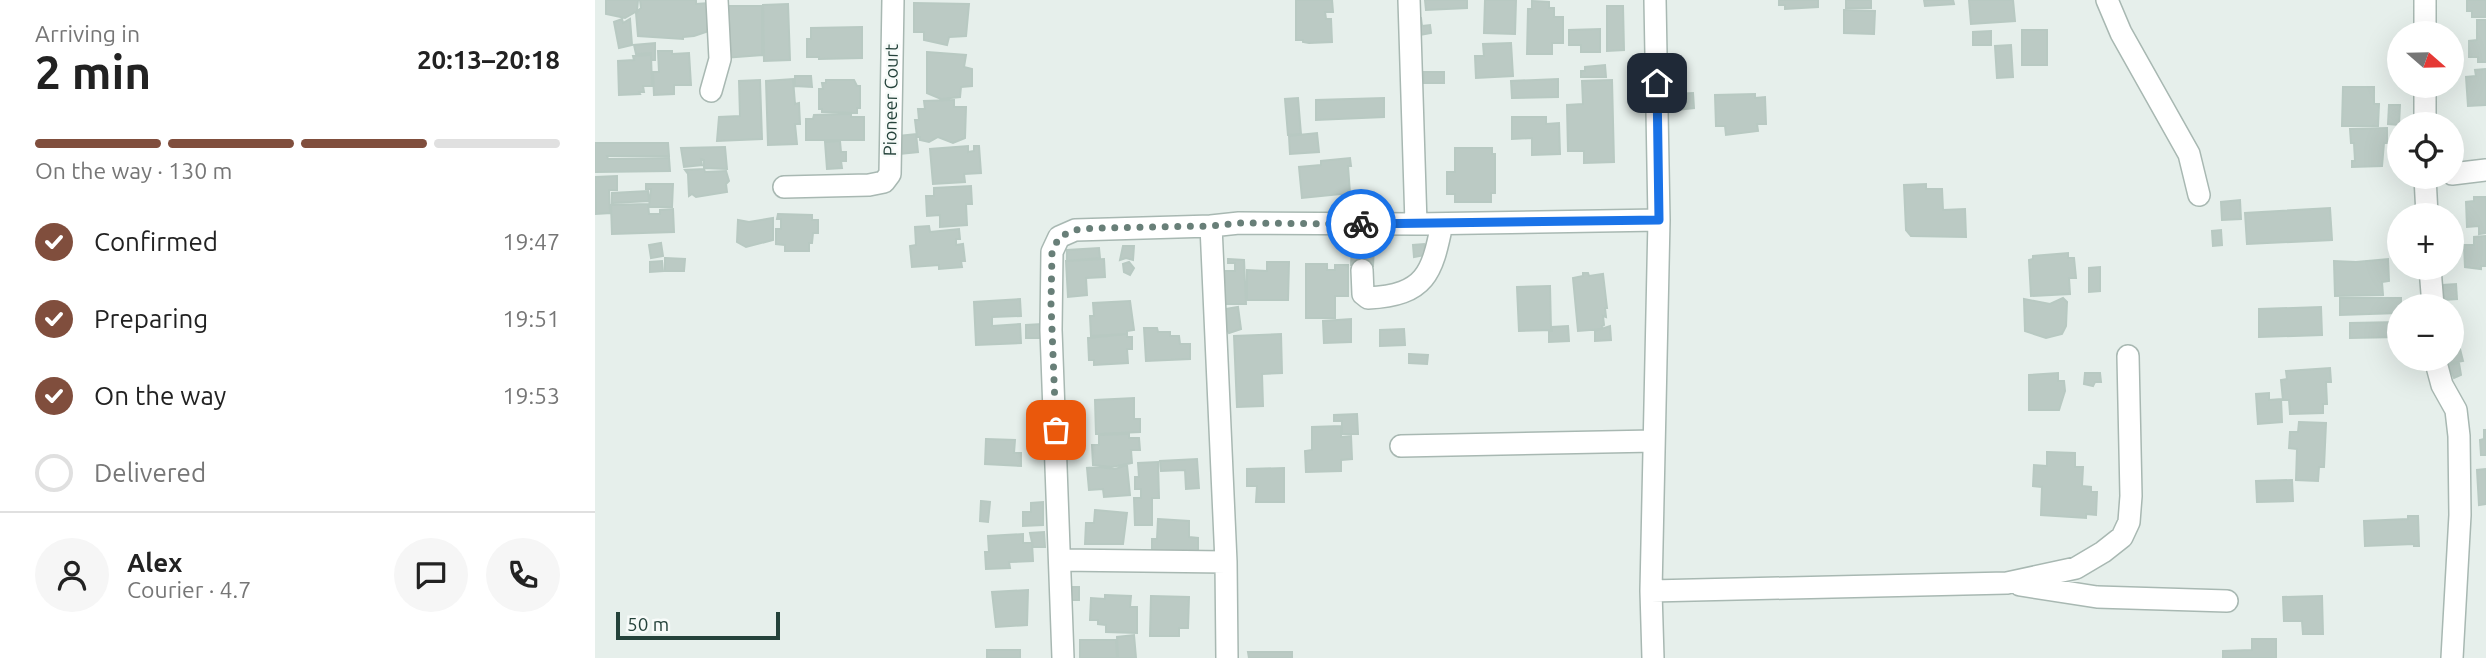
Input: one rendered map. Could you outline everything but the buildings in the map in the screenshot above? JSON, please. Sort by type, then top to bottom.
[{"type":"street","points":[[711,91],[720,59],[716,0]]},
{"type":"street","name":"Pioneer Court","points":[[784,187],[869,186],[884,182],[890,174],[893,0]]},
{"type":"street","points":[[1409,0],[1416,224]]},
{"type":"street","points":[[1654,658],[1651,591],[1659,220],[1655,0]]},
{"type":"street","points":[[2107,0],[2121,33],[2189,154],[2199,195]]},
{"type":"street","points":[[2425,0],[2425,21]]},
{"type":"street","points":[[2464,173],[2486,170]]},
{"type":"street","points":[[1063,658],[1051,330],[1052,252],[1059,237],[1075,230],[1239,223],[1441,224],[1659,220]]},
{"type":"street","points":[[1362,270],[1363,295],[1368,298],[1402,291],[1416,285],[1428,274],[1435,260],[1441,224]]},
{"type":"street","points":[[1211,226],[1226,562],[1227,658]]},
{"type":"street","points":[[2007,583],[2076,568],[2122,537],[2129,522],[2131,496],[2128,356]]},
{"type":"street","points":[[2438,371],[2442,385],[2456,410],[2459,436],[2460,515],[2452,658]]},
{"type":"street","points":[[1401,446],[1654,441]]},
{"type":"street","points":[[1060,560],[1226,562]]},
{"type":"street","points":[[1651,591],[2007,583],[2097,597],[2227,601]]},
{"type":"way so far","points":[[1056,430],[1051,304],[1052,252],[1059,237],[1075,230],[1095,228],[1239,223],[1361,224]]},
{"type":"route","points":[[1361,224],[1659,220],[1657,83]]}]
